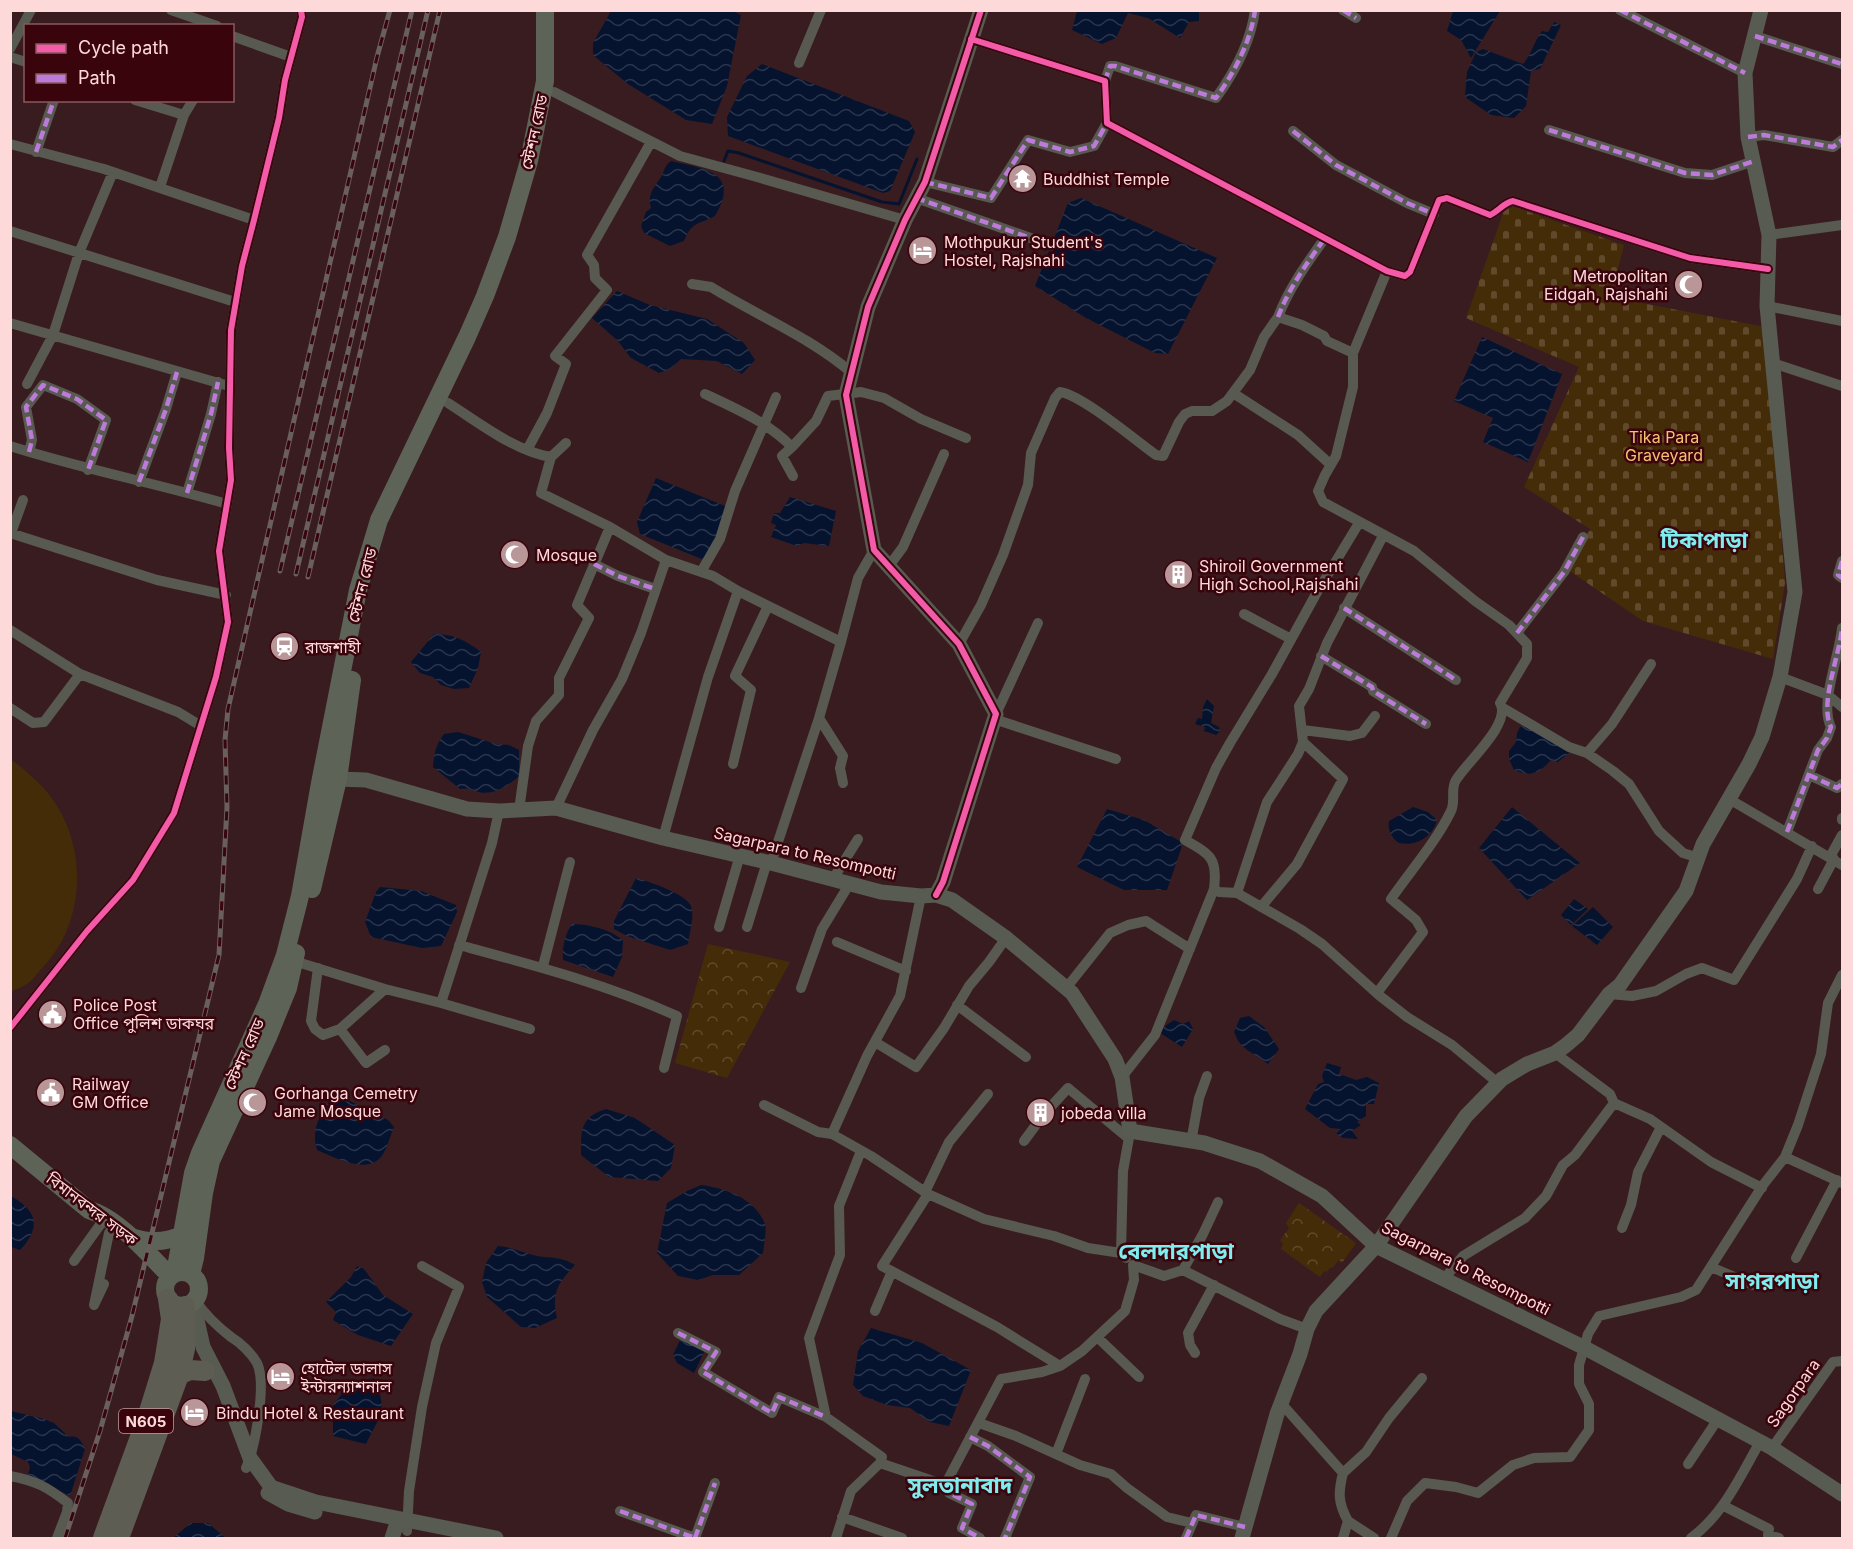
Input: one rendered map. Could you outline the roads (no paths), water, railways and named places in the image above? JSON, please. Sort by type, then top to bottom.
[{"type":"highway","name":"স্টেশন রোড","points":[[119,1539],[179,1375],[185,1349],[181,1291]]},
{"type":"highway","name":"স্টেশন রোড","points":[[104,1539],[161,1373],[171,1319],[181,1291]]},
{"type":"highway","points":[[179,1375],[190,1370],[205,1371]]},
{"type":"main road","name":"স্টেশন রোড","points":[[181,1291],[182,1235],[193,1173],[267,1004],[285,955],[300,896],[358,590],[379,520],[467,337],[507,237],[530,161],[545,81],[544,10]]},
{"type":"main road","name":"স্টেশন রোড","points":[[181,1291],[195,1258],[211,1161],[288,988],[338,779],[366,605],[378,559],[402,494],[448,403],[493,303],[522,224],[543,147],[554,92],[554,10]]},
{"type":"main road","points":[[928,896],[943,882],[995,717],[960,644],[874,550],[846,395],[868,307],[904,220],[925,182],[981,10]]},
{"type":"main road","points":[[1243,1533],[1281,1403],[1307,1329],[1316,1311],[1376,1246],[1466,1116],[1498,1083],[1527,1064],[1555,1053],[1578,1035],[1609,994],[1620,985],[1686,891],[1703,844],[1762,737],[1780,676],[1795,592],[1767,306],[1769,235],[1748,138],[1745,73],[1761,10]]},
{"type":"main road","name":"Sagarpara to Resompotti","points":[[338,779],[366,780],[467,809],[499,811],[556,808],[663,838],[769,862],[881,892],[952,900],[1006,938],[1067,987],[1115,1059],[1122,1077],[1129,1135],[1191,1142],[1227,1150],[1260,1161],[1322,1196],[1376,1246],[1585,1348],[1719,1419],[1766,1445],[1842,1494]]},
{"type":"main road","name":"বিমানবন্দর সড়ক","points":[[10,1145],[104,1222],[129,1236],[181,1291]]},
{"type":"main road","points":[[104,1222],[181,1291],[203,1347],[223,1386],[248,1463]]},
{"type":"main road","points":[[129,1236],[149,1241],[168,1241],[182,1235]]},
{"type":"main road","points":[[181,1291],[196,1349],[205,1371],[248,1463],[267,1492],[288,1504],[453,1539]]},
{"type":"main road","points":[[400,1528],[496,1539]]},
{"type":"street","points":[[10,49],[31,10]]},
{"type":"street","points":[[171,10],[211,24]]},
{"type":"street","points":[[10,1028],[87,931],[133,880],[174,813],[224,649],[228,622],[219,551],[231,480],[229,386],[231,330],[242,266],[302,17],[301,10]]},
{"type":"street","points":[[800,63],[821,10]]},
{"type":"street","points":[[925,182],[991,198],[1028,140],[1070,152],[1094,146],[1107,123],[1105,81],[1110,66],[1216,98],[1241,56],[1255,10]]},
{"type":"street","points":[[1342,10],[1356,18]]},
{"type":"street","points":[[1620,10],[1745,73]]},
{"type":"street","points":[[1755,36],[1842,64]]},
{"type":"street","points":[[234,37],[291,57]]},
{"type":"street","points":[[971,39],[1105,81]]},
{"type":"street","points":[[554,92],[680,156],[904,220]]},
{"type":"street","points":[[36,152],[53,102]]},
{"type":"street","points":[[142,102],[184,115]]},
{"type":"street","points":[[160,187],[184,115],[192,102]]},
{"type":"street","points":[[1107,123],[1387,271],[1405,276],[1410,273],[1440,200],[1447,198],[1490,215],[1507,202],[1513,201],[1690,258],[1768,269]]},
{"type":"street","points":[[1293,130],[1336,165],[1407,203],[1434,214]]},
{"type":"street","points":[[1550,130],[1685,173],[1712,175],[1754,161]]},
{"type":"street","points":[[1748,138],[1764,135],[1833,147],[1842,140]]},
{"type":"street","points":[[527,450],[547,413],[566,364],[555,356],[607,290],[595,278],[594,265],[587,255],[651,142]]},
{"type":"street","points":[[10,144],[113,172],[254,220]]},
{"type":"street","points":[[27,384],[53,335],[80,253],[113,172]]},
{"type":"street","points":[[916,198],[1042,242]]},
{"type":"street","points":[[1769,235],[1842,225]]},
{"type":"street","points":[[10,231],[235,302]]},
{"type":"street","points":[[960,644],[981,605],[1003,555],[1028,485],[1031,453],[1055,398],[1060,393],[1066,393],[1083,402],[1156,455],[1163,456],[1185,414],[1192,411],[1212,411],[1227,401],[1233,393],[1250,370],[1264,337],[1278,317],[1300,273],[1325,238]]},
{"type":"street","points":[[1387,271],[1383,286],[1353,353],[1353,387],[1336,456],[1318,491],[1323,502],[1359,524],[1414,552],[1509,625],[1527,644],[1527,658],[1500,703],[1503,708],[1569,747],[1587,753],[1629,784],[1650,819],[1675,847],[1683,853],[1699,858]]},
{"type":"street","points":[[692,284],[711,287],[833,356],[852,373]]},
{"type":"street","points":[[1767,306],[1842,321]]},
{"type":"street","points":[[1278,317],[1302,325],[1324,336],[1327,341],[1353,353]]},
{"type":"street","points":[[10,323],[229,386]]},
{"type":"street","points":[[1773,363],[1842,386]]},
{"type":"street","points":[[139,482],[177,372]]},
{"type":"street","points":[[187,493],[211,414],[218,382]]},
{"type":"street","points":[[29,452],[32,441],[26,407],[43,385],[77,399],[106,420],[88,470]]},
{"type":"street","points":[[793,476],[782,456],[816,421],[828,396],[861,392],[884,398],[921,419],[966,438]]},
{"type":"street","points":[[1233,393],[1298,435],[1331,465]]},
{"type":"street","points":[[705,394],[754,417],[780,435],[792,447]]},
{"type":"street","points":[[701,572],[720,539],[735,491],[776,397]]},
{"type":"street","points":[[448,403],[527,450],[551,457]]},
{"type":"street","points":[[566,443],[551,457],[541,493],[610,527],[666,560],[713,576],[738,591],[841,642]]},
{"type":"street","points":[[10,446],[88,470],[227,504]]},
{"type":"street","points":[[889,566],[903,547],[944,454]]},
{"type":"street","points":[[23,500],[11,533],[157,580],[226,594]]},
{"type":"street","points":[[1122,1077],[1155,1035],[1214,890],[1212,859],[1185,840],[1221,759],[1326,576],[1359,524]]},
{"type":"street","points":[[519,810],[528,746],[536,721],[559,695],[559,678],[590,618],[577,605],[610,527]]},
{"type":"street","points":[[1237,893],[1267,802],[1295,760],[1303,742],[1299,706],[1310,688],[1321,656],[1344,608],[1383,536]]},
{"type":"street","points":[[1517,633],[1564,572],[1583,537]]},
{"type":"street","points":[[747,927],[819,718],[858,578],[874,550]]},
{"type":"street","points":[[556,808],[593,730],[622,679],[641,633],[666,560]]},
{"type":"street","points":[[1842,561],[1838,575],[1842,578]]},
{"type":"street","points":[[594,564],[618,576],[655,589]]},
{"type":"street","points":[[663,838],[708,677],[738,591]]},
{"type":"street","points":[[733,764],[751,690],[735,676],[768,606]]},
{"type":"street","points":[[1344,608],[1456,680]]},
{"type":"street","points":[[1244,614],[1291,639]]},
{"type":"street","points":[[1038,623],[995,717],[1116,759]]},
{"type":"street","points":[[1787,832],[1818,750],[1831,727],[1827,720],[1828,695],[1841,645],[1842,628]]},
{"type":"street","points":[[10,630],[80,674],[178,712],[201,726]]},
{"type":"street","points":[[1321,656],[1426,724]]},
{"type":"street","points":[[1587,753],[1612,724],[1651,664]]},
{"type":"street","points":[[10,708],[33,723],[44,722],[80,674]]},
{"type":"street","points":[[1780,676],[1828,695],[1842,706]]},
{"type":"street","points":[[1377,993],[1423,932],[1416,920],[1390,898],[1435,837],[1451,811],[1454,803],[1454,782],[1496,728],[1502,718],[1503,708]]},
{"type":"street","points":[[1303,730],[1350,736],[1362,733],[1375,716]]},
{"type":"street","points":[[819,718],[843,756],[840,768],[843,783]]},
{"type":"street","points":[[1262,907],[1297,864],[1343,779],[1303,742]]},
{"type":"street","points":[[1809,775],[1837,788],[1842,784]]},
{"type":"street","points":[[1729,799],[1835,860]]},
{"type":"street","points":[[441,1003],[492,843],[499,811]]},
{"type":"street","points":[[1818,889],[1835,860],[1842,836]]},
{"type":"street","points":[[832,879],[858,839]]},
{"type":"street","points":[[1609,994],[1632,996],[1656,991],[1702,968],[1734,980],[1797,879],[1812,846]]},
{"type":"street","points":[[719,927],[740,855]]},
{"type":"street","points":[[543,966],[570,862]]},
{"type":"street","points":[[801,988],[822,929],[850,883]]},
{"type":"street","points":[[1214,890],[1237,893],[1300,929],[1322,944],[1407,1017],[1452,1045],[1498,1083]]},
{"type":"street","points":[[832,1134],[875,1042],[900,996],[928,896]]},
{"type":"street","points":[[1067,987],[1110,933],[1128,925],[1146,921],[1190,949]]},
{"type":"street","points":[[875,1042],[916,1067],[944,1028],[957,1005],[1006,938]]},
{"type":"street","points":[[837,942],[906,971]]},
{"type":"street","points":[[459,945],[543,966],[613,989],[677,1016],[664,1068]]},
{"type":"street","points":[[294,961],[530,1029]]},
{"type":"street","points":[[318,968],[311,1021],[315,1029],[323,1035],[340,1029],[385,989]]},
{"type":"street","points":[[1391,1539],[1407,1501],[1425,1483],[1479,1493],[1513,1465],[1533,1458],[1570,1457],[1589,1430],[1589,1404],[1579,1384],[1579,1365],[1588,1334],[1599,1316],[1681,1297],[1696,1290],[1762,1188],[1785,1158],[1821,1054],[1828,1003],[1838,996],[1842,975]]},
{"type":"street","points":[[957,1005],[1026,1057]]},
{"type":"street","points":[[340,1029],[366,1063],[385,1050]]},
{"type":"street","points":[[1555,1053],[1610,1094],[1614,1102],[1650,1119],[1711,1162],[1762,1188]]},
{"type":"street","points":[[1191,1142],[1199,1098],[1206,1076]]},
{"type":"street","points":[[1024,1141],[1044,1114],[1068,1088],[1129,1135],[1123,1171],[1121,1253]]},
{"type":"street","points":[[988,1094],[949,1142],[927,1193],[882,1266],[997,1327],[1060,1366]]},
{"type":"street","points":[[1444,1279],[1463,1256],[1526,1218],[1546,1196],[1563,1165],[1575,1155],[1614,1102]]},
{"type":"street","points":[[764,1105],[818,1132],[832,1134],[871,1156],[927,1193],[984,1219],[1054,1236],[1088,1248],[1121,1253],[1133,1265],[1164,1276],[1182,1270],[1218,1202]]},
{"type":"street","points":[[1622,1228],[1631,1206],[1638,1172],[1661,1126]]},
{"type":"street","points":[[826,1418],[809,1338],[840,1255],[839,1206],[861,1152]]},
{"type":"street","points":[[1785,1158],[1840,1182],[1796,1258]]},
{"type":"street","points":[[74,1261],[104,1222]]},
{"type":"street","points":[[104,1222],[94,1305],[104,1284]]},
{"type":"street","points":[[945,1485],[1001,1379],[1042,1372],[1060,1366],[1082,1351],[1125,1311],[1134,1280],[1133,1265]]},
{"type":"street","points":[[400,1528],[409,1491],[435,1343],[459,1287],[422,1266]]},
{"type":"street","points":[[1710,1267],[1753,1285]]},
{"type":"street","points":[[1182,1270],[1280,1319],[1307,1329]]},
{"type":"street","points":[[875,1311],[892,1271]]},
{"type":"street","points":[[1195,1353],[1190,1345],[1188,1333],[1214,1285]]},
{"type":"street","points":[[181,1291],[244,1347],[257,1363],[261,1378],[260,1394],[257,1423],[248,1463]]},
{"type":"street","points":[[678,1333],[716,1352],[703,1372],[772,1413],[779,1397],[826,1418],[882,1457],[880,1463],[851,1491],[836,1539]]},
{"type":"street","points":[[1097,1336],[1139,1377]]},
{"type":"street","name":"Sagorpara","points":[[1691,1539],[1706,1528],[1724,1506],[1766,1445],[1833,1362],[1842,1361]]},
{"type":"street","points":[[1374,1539],[1348,1521],[1342,1511],[1338,1492],[1343,1473],[1366,1452],[1389,1418],[1422,1378]]},
{"type":"street","points":[[1056,1454],[1085,1379]]},
{"type":"street","points":[[1281,1403],[1343,1473]]},
{"type":"street","points":[[1688,1464],[1719,1419]]},
{"type":"street","points":[[979,1423],[1080,1465],[1111,1474],[1167,1516],[1192,1523]]},
{"type":"street","points":[[970,1437],[988,1446],[1030,1477],[1020,1496],[1005,1539]]},
{"type":"street","points":[[880,1463],[945,1485],[949,1493],[972,1504],[962,1528],[980,1539]]},
{"type":"street","points":[[10,1476],[31,1480],[50,1489],[68,1503],[57,1539]]},
{"type":"street","points":[[620,1511],[695,1538],[715,1483]]},
{"type":"street","points":[[1724,1506],[1768,1529],[1768,1535],[1779,1539]]},
{"type":"street","points":[[1186,1539],[1196,1515],[1243,1533]]},
{"type":"street","points":[[842,1517],[902,1539]]},
{"type":"street","points":[[1343,1539],[1348,1521]]},
{"type":"water","points":[[611,11],[733,11],[741,15],[727,86],[712,124],[686,120],[628,84],[593,55],[593,43]]},
{"type":"water","points":[[1077,11],[1197,11],[1199,21],[1189,22],[1180,38],[1148,18],[1128,13],[1116,38],[1102,44],[1072,30]]},
{"type":"water","points":[[1453,11],[1500,11],[1471,58],[1461,40],[1447,31]]},
{"type":"water","points":[[1554,22],[1561,25],[1540,69],[1531,71],[1526,106],[1514,118],[1491,115],[1465,97],[1467,72],[1476,52],[1483,49],[1523,64],[1542,31],[1548,32]]},
{"type":"water","points":[[762,64],[909,121],[915,132],[890,191],[883,193],[728,136],[727,117],[747,76]]},
{"type":"water","points":[[671,161],[707,170],[721,181],[724,190],[715,216],[696,224],[684,241],[670,246],[644,233],[641,226],[646,212],[651,208],[652,191]]},
{"type":"water","points":[[1081,198],[1217,258],[1168,354],[1155,353],[1086,318],[1035,286],[1068,203]]},
{"type":"water","points":[[617,291],[650,305],[707,319],[744,343],[755,360],[742,374],[717,361],[681,359],[670,369],[659,373],[631,358],[617,340],[592,318]]},
{"type":"water","points":[[1482,337],[1562,374],[1528,462],[1483,442],[1493,418],[1454,401]]},
{"type":"water","points":[[656,478],[725,506],[725,521],[704,560],[640,534],[637,522]]},
{"type":"water","points":[[790,497],[836,511],[829,546],[804,543],[797,546],[771,537],[776,525],[771,523],[774,513],[780,513]]},
{"type":"water","points":[[434,634],[459,638],[481,652],[478,668],[469,688],[454,689],[441,685],[433,677],[420,673],[411,662]]},
{"type":"water","points":[[1207,699],[1214,706],[1211,723],[1219,727],[1220,731],[1216,735],[1204,731],[1205,727],[1195,724],[1198,718],[1202,719],[1203,707]]},
{"type":"water","points":[[1526,725],[1571,751],[1558,762],[1551,760],[1534,773],[1514,770],[1509,759],[1509,751],[1516,742],[1520,727]]},
{"type":"water","points":[[458,732],[496,744],[509,745],[519,750],[519,776],[496,791],[485,793],[460,789],[433,767],[436,749],[441,738],[444,734]]},
{"type":"water","points":[[1413,807],[1428,812],[1437,820],[1435,826],[1418,842],[1399,843],[1391,834],[1389,821]]},
{"type":"water","points":[[1512,807],[1580,863],[1527,900],[1479,848]]},
{"type":"water","points":[[1107,809],[1144,820],[1183,843],[1167,890],[1124,890],[1077,867]]},
{"type":"water","points":[[636,878],[666,889],[688,901],[692,915],[688,944],[670,950],[627,936],[614,929],[614,921]]},
{"type":"water","points":[[380,887],[421,891],[456,905],[457,912],[441,946],[422,948],[371,937],[365,922]]},
{"type":"water","points":[[1574,899],[1588,909],[1571,925],[1561,915]]},
{"type":"water","points":[[1593,907],[1613,927],[1597,945],[1572,926]]},
{"type":"water","points":[[572,924],[599,928],[623,940],[622,957],[613,977],[563,960],[564,941]]},
{"type":"water","points":[[1249,1016],[1264,1027],[1279,1049],[1268,1064],[1244,1047],[1234,1032],[1240,1018]]},
{"type":"water","points":[[1174,1020],[1183,1024],[1189,1021],[1193,1029],[1182,1047],[1160,1033]]},
{"type":"water","points":[[1327,1063],[1341,1067],[1339,1074],[1356,1080],[1367,1077],[1379,1083],[1374,1104],[1366,1104],[1366,1116],[1357,1122],[1361,1125],[1352,1131],[1358,1139],[1343,1138],[1336,1134],[1341,1129],[1330,1128],[1305,1109],[1318,1084],[1324,1082],[1322,1076]]},
{"type":"water","points":[[331,1099],[346,1099],[388,1120],[394,1127],[385,1151],[377,1161],[360,1165],[317,1150],[315,1136],[317,1123]]},
{"type":"water","points":[[606,1109],[635,1118],[675,1145],[671,1168],[658,1181],[609,1177],[581,1155],[584,1126],[591,1116]]},
{"type":"water","points":[[701,1185],[729,1192],[747,1201],[754,1207],[765,1224],[763,1253],[739,1275],[713,1275],[698,1280],[678,1276],[657,1253],[667,1203]]},
{"type":"water","points":[[11,1196],[27,1208],[34,1220],[31,1234],[20,1250],[11,1247]]},
{"type":"water","points":[[498,1246],[537,1256],[561,1259],[575,1265],[557,1289],[555,1309],[557,1318],[535,1328],[521,1327],[487,1297],[482,1282],[486,1263]]},
{"type":"water","points":[[357,1266],[364,1269],[383,1295],[413,1314],[391,1346],[358,1335],[333,1320],[336,1312],[326,1302],[351,1277]]},
{"type":"water","points":[[871,1328],[922,1343],[971,1370],[949,1426],[930,1422],[910,1408],[887,1405],[863,1396],[853,1385],[858,1351]]},
{"type":"water","points":[[682,1336],[706,1348],[694,1373],[677,1363],[673,1355]]},
{"type":"water","points":[[374,1378],[382,1405],[379,1419],[366,1444],[333,1436],[333,1405],[341,1395],[345,1384]]},
{"type":"water","points":[[11,1411],[54,1423],[69,1437],[75,1437],[81,1441],[85,1449],[70,1496],[28,1475],[30,1467],[28,1462],[11,1454]]},
{"type":"water","points":[[191,1523],[208,1523],[226,1538],[173,1538]]},
{"type":"waterway","points":[[724,161],[728,151],[739,153],[882,202],[899,204],[917,159]]},
{"type":"railway","points":[[65,1538],[100,1431],[132,1316],[219,955],[227,807],[225,740],[228,709],[377,57],[390,10]]},
{"type":"railway","points":[[280,571],[412,10]]},
{"type":"railway","points":[[296,574],[428,10]]},
{"type":"railway","points":[[308,577],[440,10]]},
{"type":"place","name":"Buddhist Temple","points":[[1022,179]]},
{"type":"place","name":"Mothpukur Student's Hostel, Rajshahi","points":[[923,251]]},
{"type":"place","name":"Metropolitan Eidgah, Rajshahi","points":[[1689,285]]},
{"type":"place","name":"Mosque","points":[[515,555]]},
{"type":"place","name":"Shiroil Government High School,Rajshahi","points":[[1178,575]]},
{"type":"place","name":"রাজশাহী","points":[[284,647]]},
{"type":"place","name":"Police Post Office পুলিশ ডাকঘর","points":[[52,1014]]},
{"type":"place","name":"Railway GM Office","points":[[51,1093]]},
{"type":"place","name":"Gorhanga Cemetry Jame Mosque","points":[[253,1102]]},
{"type":"place","name":"jobeda villa","points":[[1040,1113]]},
{"type":"place","name":"হোটেল ডালাস ইন্টারন্যাশনাল","points":[[280,1377]]},
{"type":"place","name":"Bindu Hotel & Restaurant","points":[[195,1413]]},
{"type":"district","name":"টিকাপাড়া","points":[[1704,540]]},
{"type":"district","name":"বেলদারপাড়া","points":[[1176,1251]]},
{"type":"district","name":"সাগরপাড়া","points":[[1772,1281]]},
{"type":"district","name":"সুলতানাবাদ","points":[[960,1485]]},
{"type":"park label","name":"Tika Para Graveyard","points":[[1664,446]]}]
